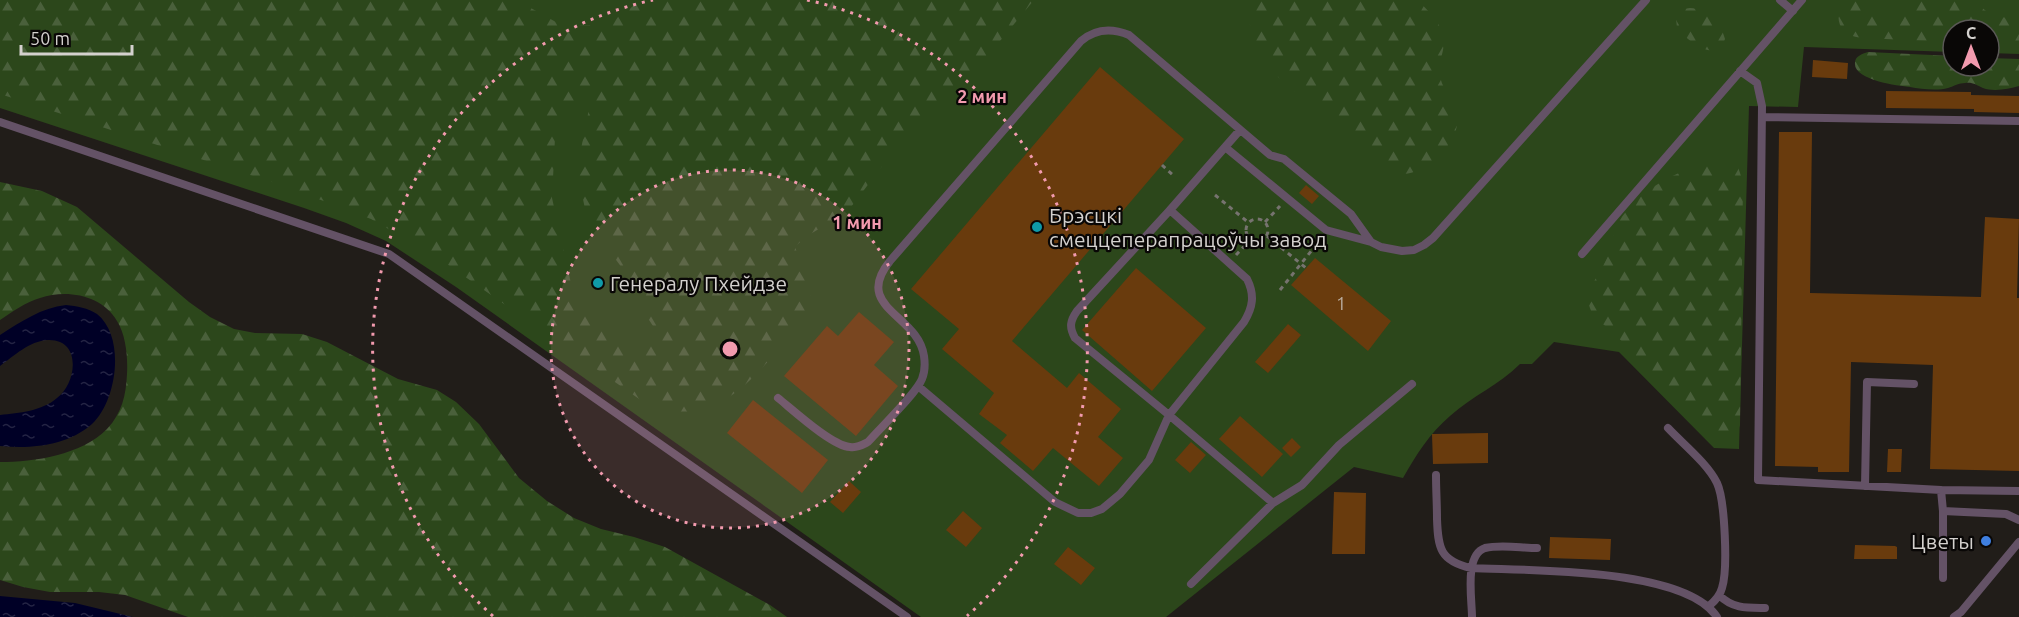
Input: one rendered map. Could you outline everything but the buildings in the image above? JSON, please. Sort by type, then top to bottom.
[{"type":"lane","points":[[1226,147],[1326,230],[1371,242],[1381,247],[1402,251],[1414,249],[1433,238],[1646,0]]},
{"type":"lane","points":[[1780,0],[1793,11]]},
{"type":"lane","points":[[1582,255],[1802,0]]},
{"type":"lane","points":[[778,398],[831,440],[849,447],[868,442],[918,386],[925,370],[923,349],[919,338],[912,330],[882,303],[879,295],[879,277],[890,261],[1087,36],[1103,30],[1129,35],[1270,155],[1284,159],[1351,214],[1371,242]]},
{"type":"lane","points":[[1740,71],[1757,83],[1762,106],[1758,480],[1941,490],[2019,491]]},
{"type":"lane","points":[[1762,117],[2019,121]]},
{"type":"lane","points":[[0,122],[389,254],[907,617]]},
{"type":"lane","points":[[1240,130],[1077,311],[1071,320],[1070,329],[1075,338],[1273,503]]},
{"type":"lane","points":[[918,386],[1055,502],[1078,513],[1091,513],[1102,509],[1120,494],[1149,460],[1169,415],[1244,322],[1253,300],[1252,289],[1247,279],[1170,210]]},
{"type":"lane","points":[[1864,486],[1867,382],[1914,384]]},
{"type":"lane","points":[[1191,584],[1273,503],[1302,485],[1340,445],[1412,384]]},
{"type":"lane","points":[[1668,428],[1710,472],[1722,497],[1724,578],[1719,596],[1709,606]]},
{"type":"lane","points":[[1436,475],[1440,549],[1447,558],[1458,565],[1471,568],[1626,577],[1698,598],[1709,606],[1717,617]]},
{"type":"lane","points":[[1941,490],[1943,578]]},
{"type":"lane","points":[[1943,511],[2006,514],[2019,520]]},
{"type":"lane","points":[[1958,615],[2019,542]]},
{"type":"lane","points":[[1472,617],[1471,568],[1475,556],[1486,548],[1537,548]]},
{"type":"lane","points":[[1719,596],[1737,607],[1765,608]]},
{"type":"path","points":[[1162,165],[1175,177]]},
{"type":"path","points":[[1215,195],[1249,223]]},
{"type":"path","points":[[1255,219],[1262,220],[1268,229],[1267,236],[1257,241],[1251,239],[1246,230],[1249,223],[1255,219]]},
{"type":"path","points":[[1267,236],[1306,268]]},
{"type":"path","points":[[1230,263],[1251,239]]},
{"type":"path","points":[[1280,290],[1321,239]]},
{"type":"green space","points":[[0,0],[2019,0],[2019,54],[2001,53],[2001,18],[1941,18],[1941,52],[1804,47],[1798,107],[1749,106],[1739,449],[1714,448],[1619,352],[1554,342],[1532,364],[1520,364],[1450,416],[1423,445],[1403,478],[1354,467],[1166,617],[921,617],[456,287],[386,241],[304,208],[0,108]]},
{"type":"green space","points":[[0,0],[520,0],[563,26],[607,25],[636,4],[638,0],[1034,0],[976,70],[886,161],[848,211],[804,238],[795,247],[808,276],[811,288],[810,302],[804,317],[779,349],[736,392],[703,409],[684,412],[664,409],[642,401],[434,255],[371,219],[284,186],[0,94]],"holes":[[[585,104],[589,109],[577,169],[585,209],[605,245],[628,276],[634,297],[653,326],[653,335],[645,343],[621,342],[574,297],[552,198],[555,138],[574,105]]]},
{"type":"green space","points":[[1249,0],[1417,0],[1433,16],[1443,35],[1439,73],[1457,119],[1453,137],[1447,146],[1431,162],[1413,172],[1402,174],[1387,168],[1281,80],[1264,62],[1254,42],[1250,26]]},
{"type":"green space","points":[[1847,0],[1867,0],[1882,20],[1890,25],[1903,20],[1904,6],[1901,0],[1975,0],[1994,15],[2006,18],[2019,16],[2019,45],[2001,44],[2001,18],[1941,18],[1941,41],[1855,37],[1846,33],[1839,23],[1840,11]]},
{"type":"green space","points":[[1683,9],[1702,11],[1717,22],[1725,39],[1721,46],[1715,50],[1701,48],[1677,28],[1676,18]]},
{"type":"green space","points":[[1868,52],[1941,55],[1941,78],[2001,78],[2001,58],[2019,59],[2019,86],[1992,90],[1968,83],[1934,90],[1887,83],[1861,74],[1856,69],[1855,63],[1859,56]]},
{"type":"green space","points":[[1731,162],[1738,167],[1743,182],[1740,425],[1734,438],[1726,443],[1709,437],[1629,349],[1595,318],[1589,307],[1589,293],[1606,260],[1615,230],[1633,204],[1645,193],[1675,175],[1691,168]]},
{"type":"green space","points":[[0,182],[42,191],[77,207],[189,302],[210,317],[234,329],[255,333],[302,334],[327,342],[398,379],[437,390],[456,402],[479,424],[519,478],[547,501],[574,518],[601,529],[665,547],[770,605],[787,617],[188,617],[125,595],[99,592],[50,592],[0,580],[0,462],[57,455],[71,451],[96,438],[107,429],[120,410],[126,389],[127,368],[126,347],[117,321],[102,305],[83,296],[50,295],[19,307],[0,320]]},
{"type":"water","points":[[66,305],[90,310],[97,314],[106,324],[112,338],[115,369],[112,385],[101,414],[82,431],[60,441],[37,446],[0,446],[0,415],[30,411],[57,398],[69,382],[73,363],[67,347],[59,342],[48,340],[28,346],[0,366],[0,335],[40,312]]},
{"type":"water","points":[[0,596],[75,603],[133,617],[0,617]]},
{"type":"place","name":"Брэсцкі смеццеперапрацоўчы завод","points":[[1037,227]]},
{"type":"place","name":"Генералу Пхейдзе","points":[[598,283]]},
{"type":"place","name":"Цветы","points":[[1986,541]]}]
